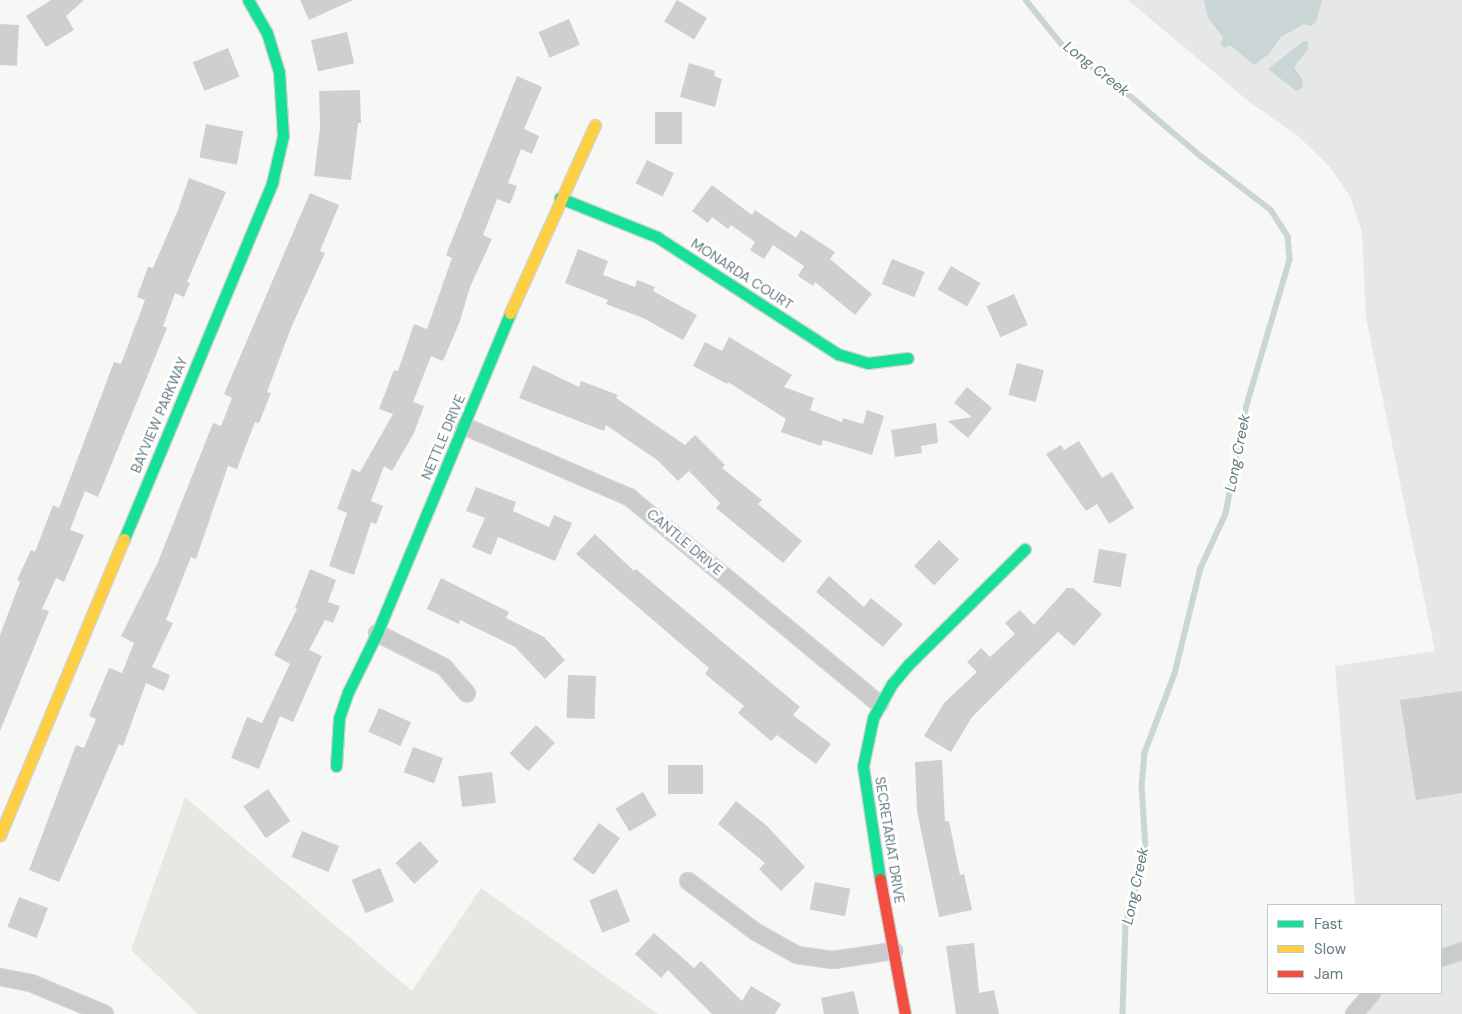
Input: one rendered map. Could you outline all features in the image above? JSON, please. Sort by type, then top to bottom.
[{"type":"street","name":"BAYVIEW PARKWAY","points":[[0,834],[272,183],[283,136],[279,72],[267,33],[248,0]]},
{"type":"street","name":"NETTLE DRIVE","points":[[336,766],[339,718],[377,633],[560,198],[595,125]]},
{"type":"street","name":"MONARDA COURT","points":[[560,198],[657,237],[838,354],[868,363],[908,358]]},
{"type":"street","name":"CANTLE DRIVE","points":[[464,426],[629,497],[879,704]]},
{"type":"street","name":"SECRETARIAT DRIVE","points":[[905,1014],[866,801],[863,766],[879,704],[909,664],[1025,549]]},
{"type":"street","points":[[377,633],[444,667],[467,693]]},
{"type":"street","points":[[688,881],[756,932],[797,954],[833,960],[894,951]]},
{"type":"street","points":[[1442,958],[1462,950]]},
{"type":"street","points":[[0,977],[31,983],[105,1014]]},
{"type":"street","points":[[1354,1014],[1371,994]]},
{"type":"shaded area","points":[[1128,0],[1462,0],[1462,1014],[1364,1014],[1362,994],[1442,994],[1442,904],[1355,904],[1335,666],[1435,651],[1366,318],[1362,232],[1350,196],[1329,166],[1297,135],[1252,104]]},
{"type":"shaded area","points":[[1204,0],[1322,0],[1316,22],[1310,26],[1304,24],[1281,37],[1269,54],[1254,65],[1230,45],[1225,48],[1221,45],[1223,37],[1208,18]]},
{"type":"shaded area","points":[[1308,41],[1308,49],[1294,67],[1303,81],[1302,88],[1296,91],[1268,69],[1302,42]]},
{"type":"shaded area","points":[[185,797],[412,991],[481,888],[658,1014],[198,1014],[131,950]]},
{"type":"building","points":[[51,0],[84,0],[66,16],[74,30],[46,47],[26,16]]},
{"type":"building","points":[[300,0],[353,0],[309,20]]},
{"type":"building","points":[[677,0],[707,18],[694,39],[664,21]]},
{"type":"building","points":[[569,19],[580,45],[550,58],[539,32]]},
{"type":"building","points":[[0,24],[19,25],[17,66],[0,65]]},
{"type":"building","points":[[347,32],[354,63],[318,72],[311,40]]},
{"type":"building","points":[[228,48],[240,77],[204,91],[193,62]]},
{"type":"building","points":[[689,63],[715,71],[714,76],[722,79],[715,107],[680,97]]},
{"type":"building","points":[[517,76],[542,87],[524,129],[539,136],[532,154],[521,149],[508,183],[517,186],[510,204],[497,199],[483,235],[492,239],[470,287],[460,321],[443,361],[431,356],[413,402],[424,406],[414,433],[392,471],[384,466],[371,501],[383,506],[376,524],[371,522],[354,575],[329,566],[347,513],[337,509],[352,469],[360,472],[393,414],[379,409],[394,370],[398,371],[414,324],[427,329],[452,258],[446,255]]},
{"type":"building","points":[[360,90],[361,123],[358,123],[351,180],[314,176],[320,128],[319,91]]},
{"type":"building","points":[[655,112],[682,112],[682,144],[655,144]]},
{"type":"building","points":[[206,124],[243,131],[237,165],[200,157]]},
{"type":"building","points":[[647,160],[674,173],[663,197],[636,183]]},
{"type":"building","points":[[189,178],[226,192],[187,282],[190,283],[184,297],[175,293],[163,326],[167,328],[98,497],[85,491],[70,530],[84,535],[64,582],[56,578],[42,609],[49,611],[0,731],[0,635],[20,582],[17,580],[31,550],[35,552],[53,505],[59,508],[114,362],[121,364],[145,300],[137,297],[148,267],[153,268],[178,210]]},
{"type":"building","points":[[712,185],[752,215],[755,210],[796,238],[801,230],[835,252],[830,259],[872,294],[855,315],[815,282],[813,286],[798,276],[804,266],[773,245],[764,259],[750,250],[755,242],[731,225],[728,229],[712,217],[708,223],[692,211]]},
{"type":"building","points":[[310,193],[339,205],[320,251],[325,253],[291,328],[267,392],[271,393],[259,423],[255,422],[237,469],[228,466],[196,559],[191,557],[166,620],[173,623],[152,667],[170,675],[164,691],[146,683],[123,746],[119,744],[59,882],[29,870],[76,745],[84,748],[96,719],[89,716],[109,668],[122,673],[134,643],[121,636],[158,562],[213,423],[221,426],[232,398],[224,394]]},
{"type":"building","points":[[578,249],[608,261],[603,275],[635,287],[637,280],[655,287],[653,291],[697,315],[683,340],[643,318],[606,304],[608,300],[565,283]]},
{"type":"building","points":[[892,259],[924,272],[914,297],[882,284]]},
{"type":"building","points":[[951,266],[980,283],[967,306],[938,289]]},
{"type":"building","points":[[1014,294],[1028,325],[1000,337],[987,306]]},
{"type":"building","points":[[729,337],[792,375],[784,387],[814,398],[810,410],[842,422],[843,418],[863,424],[867,410],[884,416],[872,455],[823,440],[821,446],[781,432],[786,419],[728,382],[727,384],[693,366],[705,342],[722,351]]},
{"type":"building","points":[[1017,363],[1044,370],[1036,402],[1008,395]]},
{"type":"building","points":[[533,365],[579,387],[581,381],[618,395],[616,398],[685,445],[695,435],[725,465],[722,468],[762,500],[758,504],[802,541],[783,563],[716,508],[720,503],[689,471],[678,481],[657,460],[606,425],[604,431],[519,398]]},
{"type":"building","points":[[967,387],[992,408],[968,438],[948,421],[972,417],[954,403]]},
{"type":"building","points":[[936,423],[938,443],[921,446],[922,453],[895,457],[891,430]]},
{"type":"building","points":[[1079,441],[1102,478],[1112,472],[1134,508],[1109,524],[1097,504],[1086,511],[1046,454],[1061,445],[1064,450]]},
{"type":"building","points":[[476,487],[516,502],[513,511],[549,527],[554,515],[572,523],[555,561],[498,537],[491,555],[472,547],[485,518],[466,511]]},
{"type":"building","points":[[595,534],[634,571],[636,569],[800,707],[793,715],[831,744],[816,764],[777,735],[771,741],[738,713],[744,706],[705,674],[709,668],[576,554]]},
{"type":"building","points":[[939,540],[959,559],[934,585],[914,566]]},
{"type":"building","points":[[1099,549],[1127,554],[1121,587],[1093,582]]},
{"type":"building","points":[[310,569],[336,580],[328,602],[340,606],[333,623],[325,620],[309,650],[322,656],[293,722],[280,716],[259,769],[231,758],[247,717],[262,723],[290,664],[274,655],[297,609],[295,608]]},
{"type":"building","points":[[829,576],[864,607],[871,598],[903,624],[883,647],[816,592]]},
{"type":"building","points":[[441,578],[509,612],[506,618],[544,637],[565,660],[545,679],[515,647],[460,620],[459,624],[427,609]]},
{"type":"building","points":[[1067,588],[1073,588],[1102,614],[1074,646],[1058,632],[972,717],[951,752],[924,736],[944,703],[977,672],[967,662],[981,648],[990,657],[1015,634],[1005,623],[1020,610],[1034,625]]},
{"type":"building","points":[[568,675],[596,676],[594,719],[566,718]]},
{"type":"building","points":[[1462,691],[1462,793],[1416,800],[1400,700]]},
{"type":"building","points":[[379,708],[411,722],[400,746],[368,732]]},
{"type":"building","points":[[536,725],[555,743],[528,771],[509,754]]},
{"type":"building","points":[[413,747],[443,758],[434,783],[404,772]]},
{"type":"building","points":[[942,760],[945,821],[949,821],[960,875],[964,874],[972,910],[939,917],[917,811],[915,762]]},
{"type":"building","points":[[668,765],[703,765],[703,794],[668,794]]},
{"type":"building","points":[[492,772],[496,803],[462,807],[458,776]]},
{"type":"building","points":[[268,789],[290,821],[266,838],[243,806]]},
{"type":"building","points":[[643,792],[657,815],[629,832],[616,808]]},
{"type":"building","points":[[736,801],[767,826],[805,867],[781,891],[759,869],[765,863],[718,824]]},
{"type":"building","points":[[599,823],[620,838],[594,875],[573,859]]},
{"type":"building","points":[[302,831],[339,846],[329,872],[292,857]]},
{"type":"building","points":[[420,841],[439,862],[414,884],[395,863]]},
{"type":"building","points":[[380,868],[394,901],[366,913],[351,880]]},
{"type":"building","points":[[815,882],[850,889],[845,916],[810,909]]},
{"type":"building","points":[[617,889],[630,921],[602,933],[589,900]]},
{"type":"building","points":[[19,897],[48,908],[36,938],[8,927]]},
{"type":"building","points":[[654,933],[694,968],[701,961],[742,1001],[751,986],[781,1004],[775,1014],[712,1014],[668,970],[661,978],[635,954]]},
{"type":"building","points":[[974,943],[979,993],[994,990],[999,1014],[956,1014],[946,946]]},
{"type":"building","points":[[854,991],[859,1014],[824,1014],[821,998]]},
{"type":"waterway","name":"Long Creek","points":[[1026,0],[1068,52],[1107,76],[1202,157],[1271,210],[1288,236],[1290,260],[1246,409],[1226,514],[1201,568],[1175,674],[1145,753],[1142,785],[1146,851],[1126,924],[1123,1014]]},
{"type":"traffic: fast","points":[[124,539],[272,183],[283,136],[279,72],[267,33],[248,0]]},
{"type":"traffic: fast","points":[[560,198],[657,237],[838,354],[868,363],[908,358]]},
{"type":"traffic: fast","points":[[336,766],[339,718],[348,692],[377,633],[510,313]]},
{"type":"traffic: fast","points":[[880,879],[863,766],[873,718],[892,684],[909,664],[1025,549]]},
{"type":"traffic: slow","points":[[510,313],[595,125]]},
{"type":"traffic: slow","points":[[0,835],[124,539]]},
{"type":"traffic: jam","points":[[880,879],[905,1014]]}]
